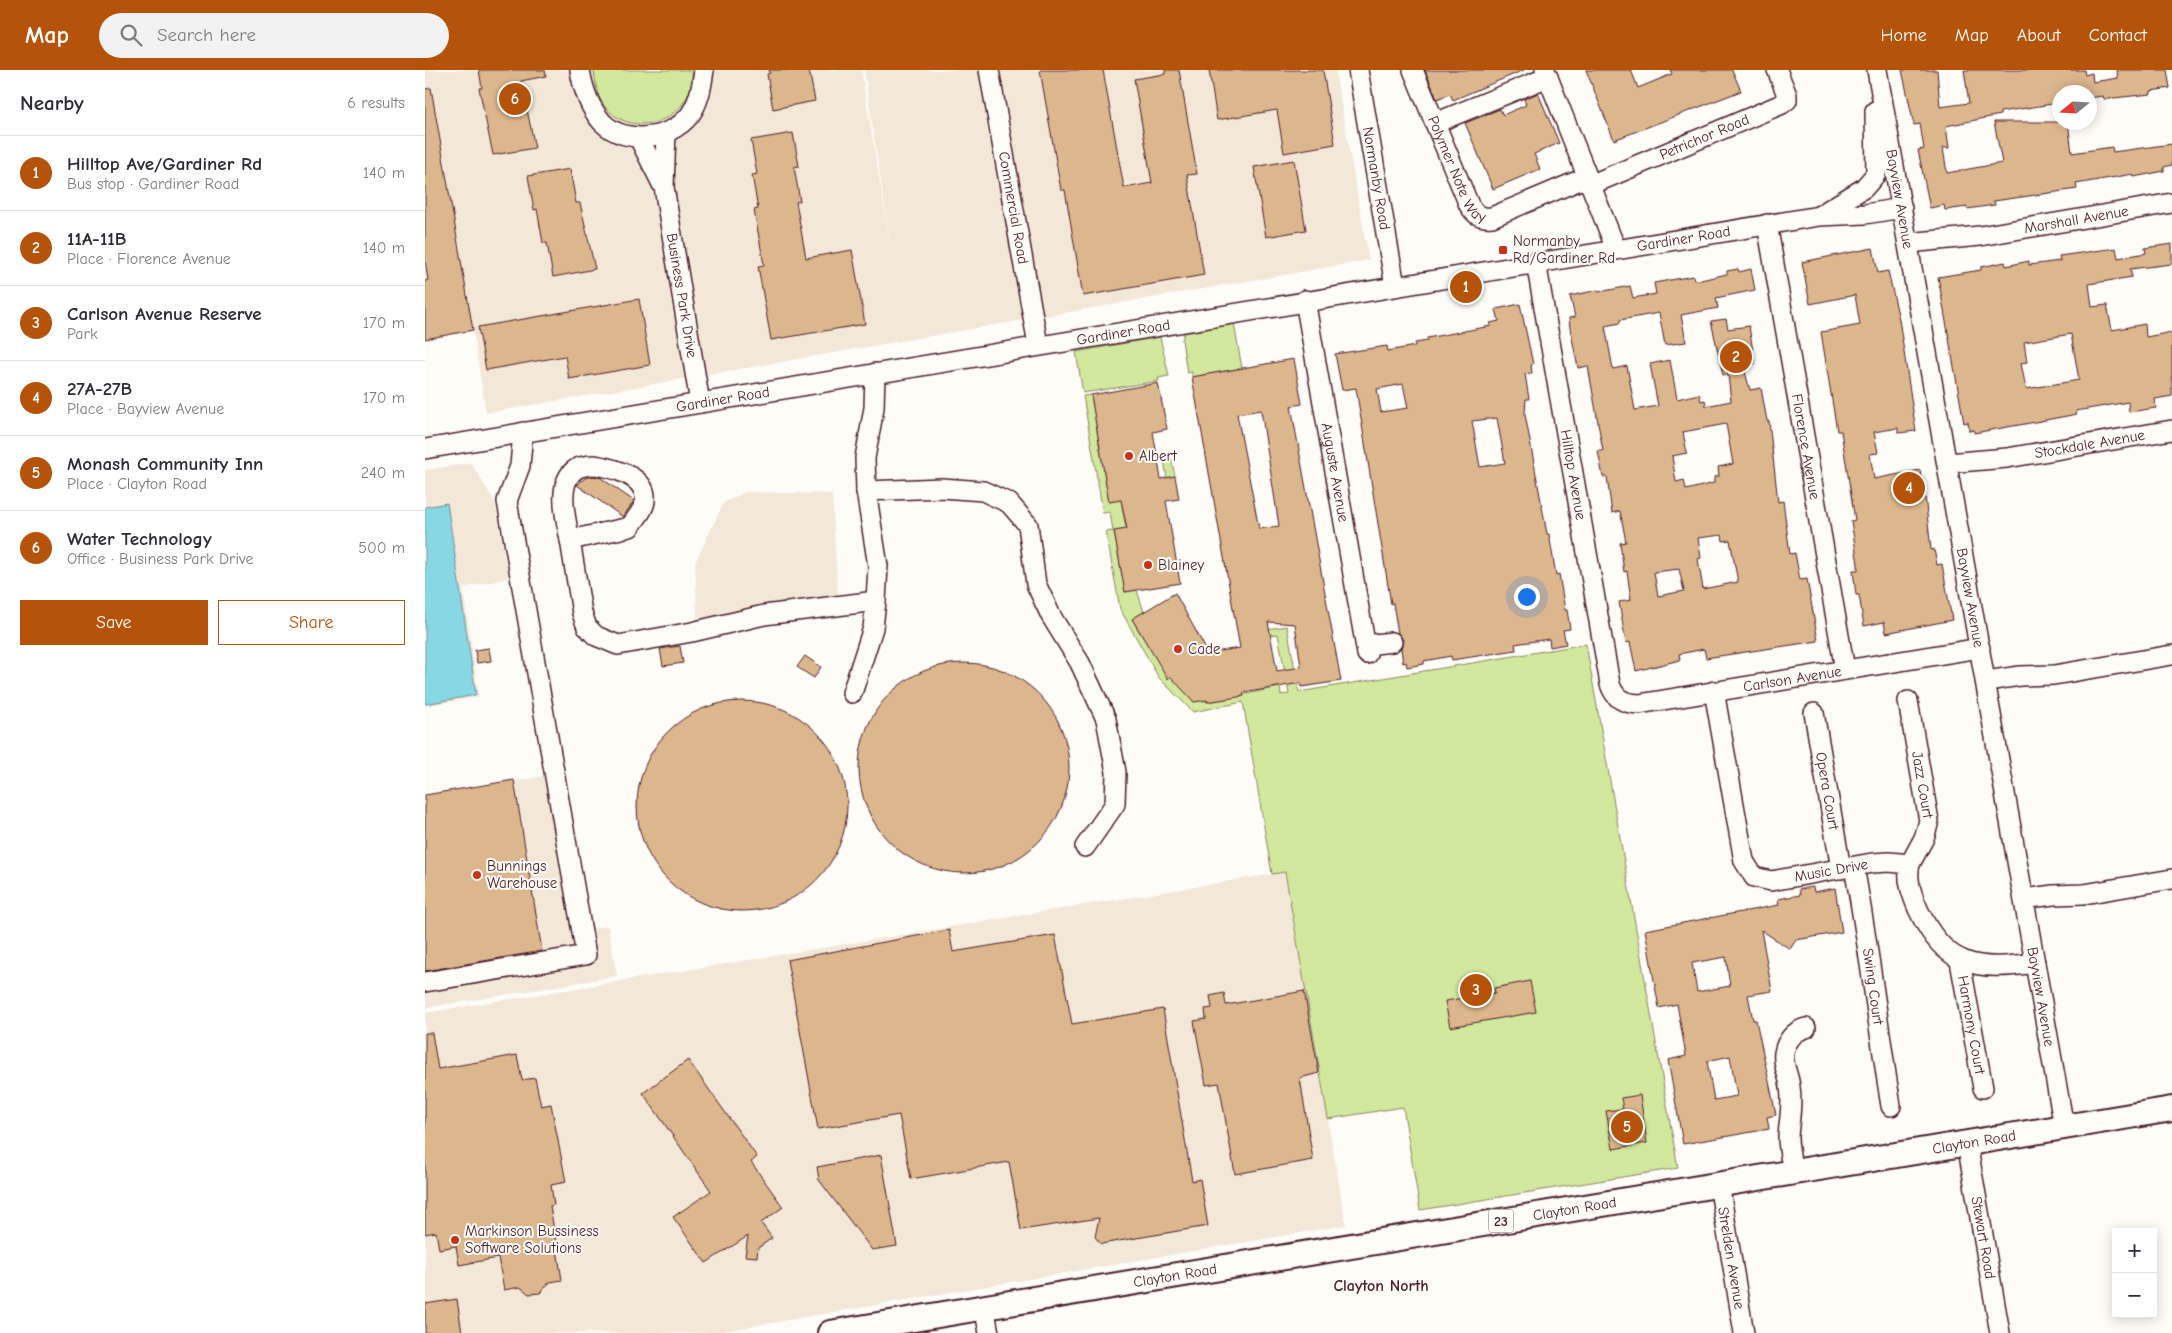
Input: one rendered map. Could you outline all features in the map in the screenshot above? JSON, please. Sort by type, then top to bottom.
[{"type":"main road","name":"Clayton Road","points":[[830,1333],[2172,1109]]},
{"type":"street","points":[[580,70],[583,88],[590,104],[603,123],[619,132],[639,138],[666,134],[680,125],[692,112],[701,94],[704,70]]},
{"type":"street","name":"Commercial Road","points":[[989,70],[1038,345]]},
{"type":"street","name":"Normanby Road","points":[[1357,70],[1395,286]]},
{"type":"street","name":"Polymer Note Way","points":[[1413,70],[1469,205],[1482,218],[1492,217],[1589,181]]},
{"type":"street","name":"Petrichor Road","points":[[1589,181],[1782,104],[1787,100],[1787,95],[1777,70]]},
{"type":"street","name":"Gardiner Road","points":[[1819,216],[1864,188],[1876,174],[1877,71]]},
{"type":"street","name":"Bayview Avenue","points":[[1877,71],[2064,1127]]},
{"type":"street","points":[[1435,123],[1546,73],[1616,249]]},
{"type":"street","name":"Business Park Drive","points":[[666,134],[664,187],[699,403]]},
{"type":"street","name":"Business Park Drive","points":[[639,138],[664,187]]},
{"type":"street","name":"Gardiner Road","points":[[425,449],[1767,224],[1819,216],[1865,214],[1901,202]]},
{"type":"street","name":"Marshall Avenue","points":[[1909,248],[1939,247],[1980,236],[2172,203]]},
{"type":"street","name":"Florence Avenue","points":[[1767,224],[1845,670]]},
{"type":"street","name":"Hilltop Avenue","points":[[1536,262],[1611,689]]},
{"type":"street","name":"Auguste Avenue","points":[[1305,300],[1367,649],[1393,642]]},
{"type":"street","points":[[852,694],[873,628],[876,601],[878,566],[866,491],[865,458],[874,408],[875,373]]},
{"type":"street","name":"Stockdale Avenue","points":[[1948,467],[1977,468],[2007,458],[2172,430]]},
{"type":"street","points":[[425,982],[586,955],[507,501],[520,466],[523,432]]},
{"type":"street","points":[[570,540],[630,527],[644,507],[646,498],[642,487],[633,478],[614,468],[595,465],[579,468],[570,476],[565,490],[563,504],[582,613],[587,627],[601,639],[617,646],[692,632],[764,615],[876,601]]},
{"type":"street","points":[[866,491],[942,488],[983,491],[1009,503],[1028,525],[1036,584],[1051,616],[1080,663],[1107,719],[1115,763],[1115,804],[1085,847]]},
{"type":"street","name":"Carlson Avenue","points":[[1611,689],[1619,700],[1630,704],[1980,648]]},
{"type":"street","points":[[1987,686],[2022,686],[2054,675],[2172,655]]},
{"type":"street","name":"Music Drive","points":[[1714,691],[1744,861],[1749,873],[1764,881],[1889,862],[1910,864]]},
{"type":"street","name":"Jazz Court","points":[[1909,701],[1929,821],[1924,838],[1910,864]]},
{"type":"street","name":"Opera Court","points":[[1814,712],[1848,868]]},
{"type":"street","points":[[1910,864],[1909,880],[1924,921],[1941,943],[1960,961],[1997,968],[2035,964]]},
{"type":"street","name":"Swing Court","points":[[1848,868],[1869,948],[1871,980],[1891,1106]]},
{"type":"street","points":[[2025,904],[2056,903],[2084,894],[2172,879]]},
{"type":"street","name":"Harmony Court","points":[[1960,961],[1983,1088]]},
{"type":"street","points":[[1793,1172],[1788,1139],[1792,1111],[1790,1086],[1783,1063],[1784,1051],[1789,1039],[1800,1030],[1806,1028]]},
{"type":"street","name":"Stewart Road","points":[[1967,1143],[2000,1333]]},
{"type":"street","name":"Strelden Avenue","points":[[1719,1184],[1744,1333]]},
{"type":"street","points":[[984,1306],[989,1333]]},
{"type":"shaded area","points":[[425,70],[861,70],[892,255],[864,70],[1335,70],[1369,260],[486,413],[473,331],[425,339]]},
{"type":"shaded area","points":[[471,463],[495,502],[508,578],[463,588],[479,697],[425,706],[425,470]]},
{"type":"shaded area","points":[[746,492],[832,494],[839,614],[792,619],[698,636],[695,563],[724,502]]},
{"type":"shaded area","points":[[564,773],[592,928],[608,926],[617,976],[425,1008],[425,796]]},
{"type":"shaded area","points":[[1285,872],[1346,1225],[712,1333],[425,1333],[425,1013]]},
{"type":"green space","points":[[594,70],[692,70],[690,88],[683,103],[671,115],[656,122],[640,124],[624,121],[610,112],[599,97]]},
{"type":"green space","points":[[1234,324],[1242,368],[1192,377],[1192,372],[1187,373],[1182,340],[1184,333]]},
{"type":"green space","points":[[1160,337],[1169,376],[1158,378],[1159,381],[1083,393],[1076,352]]},
{"type":"green space","points":[[1091,395],[1109,501],[1121,500],[1126,529],[1114,532],[1125,592],[1137,590],[1144,612],[1132,619],[1168,678],[1170,676],[1207,702],[1280,687],[1281,695],[1289,694],[1278,634],[1249,638],[1248,632],[1287,626],[1299,692],[1586,644],[1678,1168],[1420,1210],[1403,1107],[1328,1119],[1285,872],[1272,874],[1243,702],[1193,712],[1159,678],[1120,609],[1106,532],[1113,531],[1110,512],[1103,513],[1083,396]]},
{"type":"green space","points":[[1170,453],[1175,476],[1167,478],[1163,454]]},
{"type":"water","points":[[447,503],[476,695],[425,704],[425,507]]},
{"type":"building","points":[[479,70],[545,70],[546,76],[521,81],[535,148],[493,155],[479,88],[482,88]]},
{"type":"building","points":[[769,70],[809,70],[815,101],[773,109],[767,74],[770,73]]},
{"type":"building","points":[[1040,70],[1103,70],[1124,188],[1152,183],[1134,79],[1165,74],[1165,70],[1179,70],[1197,174],[1187,175],[1204,275],[1083,296],[1065,190],[1061,190]]},
{"type":"building","points":[[1209,70],[1323,70],[1335,144],[1284,153],[1277,110],[1217,120]]},
{"type":"building","points":[[1425,70],[1524,70],[1453,100],[1450,94],[1437,99]]},
{"type":"building","points":[[1586,70],[1631,70],[1638,88],[1672,74],[1670,70],[1732,70],[1741,91],[1614,140]]},
{"type":"building","points":[[1902,70],[1937,70],[1940,107],[1969,103],[1964,70],[2084,70],[2085,75],[2092,73],[2093,82],[2118,78],[2117,70],[2167,70],[2170,88],[2151,91],[2151,94],[2104,99],[2103,96],[2097,97],[2097,85],[2052,85],[2052,104],[2000,112],[2000,115],[1946,126],[1949,148],[1943,148],[1947,173],[2002,163],[1994,122],[2052,122],[2052,130],[2069,130],[2072,153],[2112,147],[2113,152],[2172,144],[2172,165],[2164,167],[2164,171],[2134,177],[2133,174],[2076,184],[2077,189],[1994,201],[1995,205],[1967,209],[1967,207],[1945,210],[1944,205],[1930,208],[1918,150],[1924,149],[1920,124],[1914,125]]},
{"type":"building","points":[[431,88],[473,330],[425,339],[425,281],[428,280],[425,261],[425,89]]},
{"type":"building","points":[[1538,93],[1559,143],[1534,154],[1540,169],[1493,189],[1465,123],[1500,109],[1503,115],[1526,105],[1524,99]]},
{"type":"building","points":[[793,133],[799,166],[794,167],[800,201],[796,202],[806,258],[852,250],[865,324],[771,340],[758,266],[764,265],[754,210],[758,209],[752,175],[757,174],[751,140]]},
{"type":"building","points":[[1294,160],[1306,230],[1266,237],[1254,167]]},
{"type":"building","points":[[570,169],[576,203],[580,203],[595,269],[553,277],[547,243],[543,243],[537,209],[534,210],[528,176]]},
{"type":"building","points":[[2172,244],[2172,264],[2130,269],[2132,277],[2089,284],[2092,307],[2107,305],[2112,330],[2145,324],[2146,337],[2172,332],[2172,396],[2155,399],[2156,408],[2129,412],[2128,402],[2076,411],[2077,414],[2030,423],[1974,433],[1974,430],[1969,431],[1968,422],[1964,423],[1938,277],[1981,270],[1981,267],[2005,262],[2006,266],[2029,261],[2029,265],[2060,261],[2059,256],[2116,248],[2118,258],[2146,253],[2145,248]],"holes":[[[2071,334],[2079,380],[2026,389],[2021,363],[2027,362],[2024,342]]]},
{"type":"building","points":[[1873,248],[1878,273],[1888,271],[1899,319],[1916,431],[1898,433],[1898,428],[1874,432],[1878,453],[1870,454],[1874,479],[1920,470],[1921,478],[1923,478],[1931,550],[1934,549],[1937,565],[1942,564],[1952,620],[1886,633],[1884,622],[1864,626],[1859,595],[1856,595],[1853,570],[1858,570],[1858,564],[1851,521],[1855,520],[1841,431],[1837,431],[1821,332],[1860,325],[1855,295],[1810,304],[1802,262]]},
{"type":"building","points":[[1738,269],[1739,272],[1751,269],[1755,290],[1716,298],[1718,308],[1681,315],[1686,342],[1665,345],[1659,313],[1620,320],[1620,323],[1605,326],[1613,369],[1627,366],[1635,410],[1658,406],[1650,364],[1670,360],[1677,399],[1699,394],[1701,401],[1705,400],[1706,406],[1731,401],[1728,375],[1723,375],[1711,321],[1726,319],[1728,329],[1749,326],[1755,364],[1743,365],[1750,390],[1761,388],[1767,421],[1769,421],[1778,502],[1783,501],[1790,554],[1795,553],[1800,580],[1807,579],[1818,641],[1706,658],[1704,649],[1679,654],[1680,660],[1636,671],[1630,642],[1626,643],[1619,602],[1631,600],[1627,571],[1624,572],[1620,543],[1626,542],[1620,511],[1612,513],[1607,477],[1603,477],[1598,451],[1603,451],[1588,366],[1578,368],[1570,328],[1569,318],[1575,317],[1570,296],[1630,286],[1633,298],[1656,294],[1654,283],[1693,276],[1694,280],[1701,280],[1727,274],[1727,271]],"holes":[[[1726,424],[1733,464],[1718,467],[1719,476],[1714,477],[1714,483],[1686,490],[1684,480],[1676,482],[1672,456],[1687,453],[1683,432]],[[1722,535],[1723,541],[1730,540],[1738,582],[1703,589],[1698,559],[1701,558],[1698,538]],[[1679,569],[1684,591],[1658,596],[1654,572]]]},
{"type":"building","points":[[639,299],[650,365],[569,379],[565,356],[486,370],[478,327]]},
{"type":"building","points":[[1520,304],[1533,364],[1531,365],[1532,373],[1525,374],[1529,399],[1526,399],[1525,414],[1547,534],[1549,534],[1556,575],[1559,574],[1570,629],[1563,630],[1566,644],[1550,647],[1549,639],[1515,644],[1516,650],[1452,660],[1451,656],[1424,661],[1424,664],[1407,667],[1406,662],[1403,663],[1401,649],[1403,640],[1398,633],[1393,603],[1391,604],[1356,388],[1342,390],[1335,354],[1387,346],[1388,351],[1415,346],[1415,343],[1427,341],[1427,338],[1491,326],[1490,323],[1499,321],[1496,309]],"holes":[[[1403,384],[1408,408],[1381,412],[1377,389]],[[1497,418],[1505,463],[1480,467],[1472,421]]]},
{"type":"building","points":[[1294,359],[1302,404],[1291,406],[1341,681],[1301,687],[1301,683],[1243,693],[1244,696],[1207,702],[1207,700],[1194,702],[1170,676],[1168,679],[1132,619],[1175,593],[1208,653],[1240,648],[1192,377]],"holes":[[[1261,410],[1279,526],[1259,529],[1237,414]],[[1268,622],[1295,624],[1301,667],[1277,671]]]},
{"type":"building","name":"Albert","points":[[1158,383],[1167,429],[1153,432],[1161,479],[1175,476],[1179,499],[1166,501],[1180,583],[1125,592],[1114,531],[1127,529],[1121,500],[1109,502],[1091,395]]},
{"type":"building","points":[[594,476],[601,478],[634,501],[623,517],[577,485],[585,478]]},
{"type":"building","points":[[680,646],[683,663],[663,666],[660,649]]},
{"type":"building","points":[[489,648],[491,661],[477,663],[475,650]]},
{"type":"building","points":[[805,656],[821,667],[814,678],[797,667]]},
{"type":"building","points":[[954,663],[974,663],[995,667],[1014,675],[1023,680],[1045,701],[1057,718],[1065,737],[1069,768],[1065,799],[1057,818],[1052,827],[1031,849],[1014,861],[995,869],[974,873],[954,873],[933,869],[905,856],[876,827],[863,799],[859,778],[859,758],[863,737],[876,709],[905,680],[933,667]]},
{"type":"building","points":[[732,701],[752,701],[773,705],[792,713],[809,725],[823,739],[835,756],[843,775],[847,806],[843,837],[835,856],[823,873],[809,887],[792,899],[773,907],[752,911],[732,911],[711,907],[692,899],[675,887],[661,873],[649,856],[641,837],[637,816],[637,796],[641,775],[649,756],[661,739],[675,725],[692,713],[711,705]]},
{"type":"building","name":"Bunnings Warehouse","points":[[514,780],[542,951],[425,971],[425,795]]},
{"type":"building","points":[[1813,887],[1814,892],[1835,888],[1842,932],[1796,940],[1790,949],[1761,930],[1772,991],[1748,995],[1753,1020],[1756,1020],[1776,1115],[1767,1117],[1769,1129],[1683,1144],[1668,1060],[1686,1056],[1677,1004],[1659,1008],[1645,930],[1779,905],[1778,899],[1800,895],[1799,889]],"holes":[[[1726,957],[1730,986],[1697,992],[1692,963]],[[1730,1056],[1737,1096],[1714,1100],[1707,1061]]]},
{"type":"building","points":[[949,930],[953,952],[1055,935],[1072,1024],[1163,1009],[1192,1181],[1200,1179],[1208,1226],[1101,1244],[1095,1237],[1099,1218],[1021,1230],[1009,1162],[911,1179],[899,1115],[818,1129],[787,960]]},
{"type":"building","points":[[1530,981],[1536,1012],[1450,1027],[1445,1001],[1495,993],[1494,988]]},
{"type":"building","points":[[1304,991],[1319,1073],[1300,1078],[1313,1160],[1235,1174],[1219,1083],[1206,1085],[1194,1021],[1206,1019],[1205,1009],[1212,1008],[1210,996],[1224,993],[1226,1005]]},
{"type":"building","points":[[425,1033],[432,1033],[438,1069],[517,1055],[522,1080],[535,1078],[541,1106],[551,1104],[566,1182],[551,1185],[554,1205],[550,1206],[562,1280],[550,1282],[540,1293],[529,1294],[520,1287],[504,1290],[498,1258],[459,1265],[456,1246],[439,1249],[436,1232],[425,1234]]},
{"type":"building","points":[[688,1060],[757,1157],[751,1162],[783,1207],[761,1223],[772,1238],[758,1248],[757,1257],[745,1256],[748,1236],[706,1263],[673,1217],[711,1191],[643,1093]]},
{"type":"building","points":[[1640,1095],[1647,1143],[1613,1149],[1606,1111],[1623,1109],[1621,1098]]},
{"type":"building","points":[[881,1155],[897,1246],[872,1250],[819,1180],[817,1167]]},
{"type":"building","points":[[457,1299],[462,1333],[425,1333],[425,1304]]},
{"type":"place","name":"Water Technology","points":[[515,99]]},
{"type":"place","name":"Normanby Rd/Gardiner Rd","points":[[1503,250]]},
{"type":"place","name":"Hilltop Ave/Gardiner Rd","points":[[1466,287]]},
{"type":"place","name":"11A-11B","points":[[1736,357]]},
{"type":"place","name":"Albert","points":[[1129,456]]},
{"type":"place","name":"27A-27B","points":[[1909,488]]},
{"type":"place","name":"Blainey","points":[[1148,565]]},
{"type":"place","name":"Cade","points":[[1178,649]]},
{"type":"place","name":"Bunnings Warehouse","points":[[477,875]]},
{"type":"place","name":"Carlson Avenue Reserve","points":[[1476,990]]},
{"type":"place","name":"Monash Community Inn","points":[[1627,1127]]},
{"type":"place","name":"Markinson Bussiness Software Solutions","points":[[455,1240]]},
{"type":"district","name":"Clayton North","points":[[1381,1286]]}]
